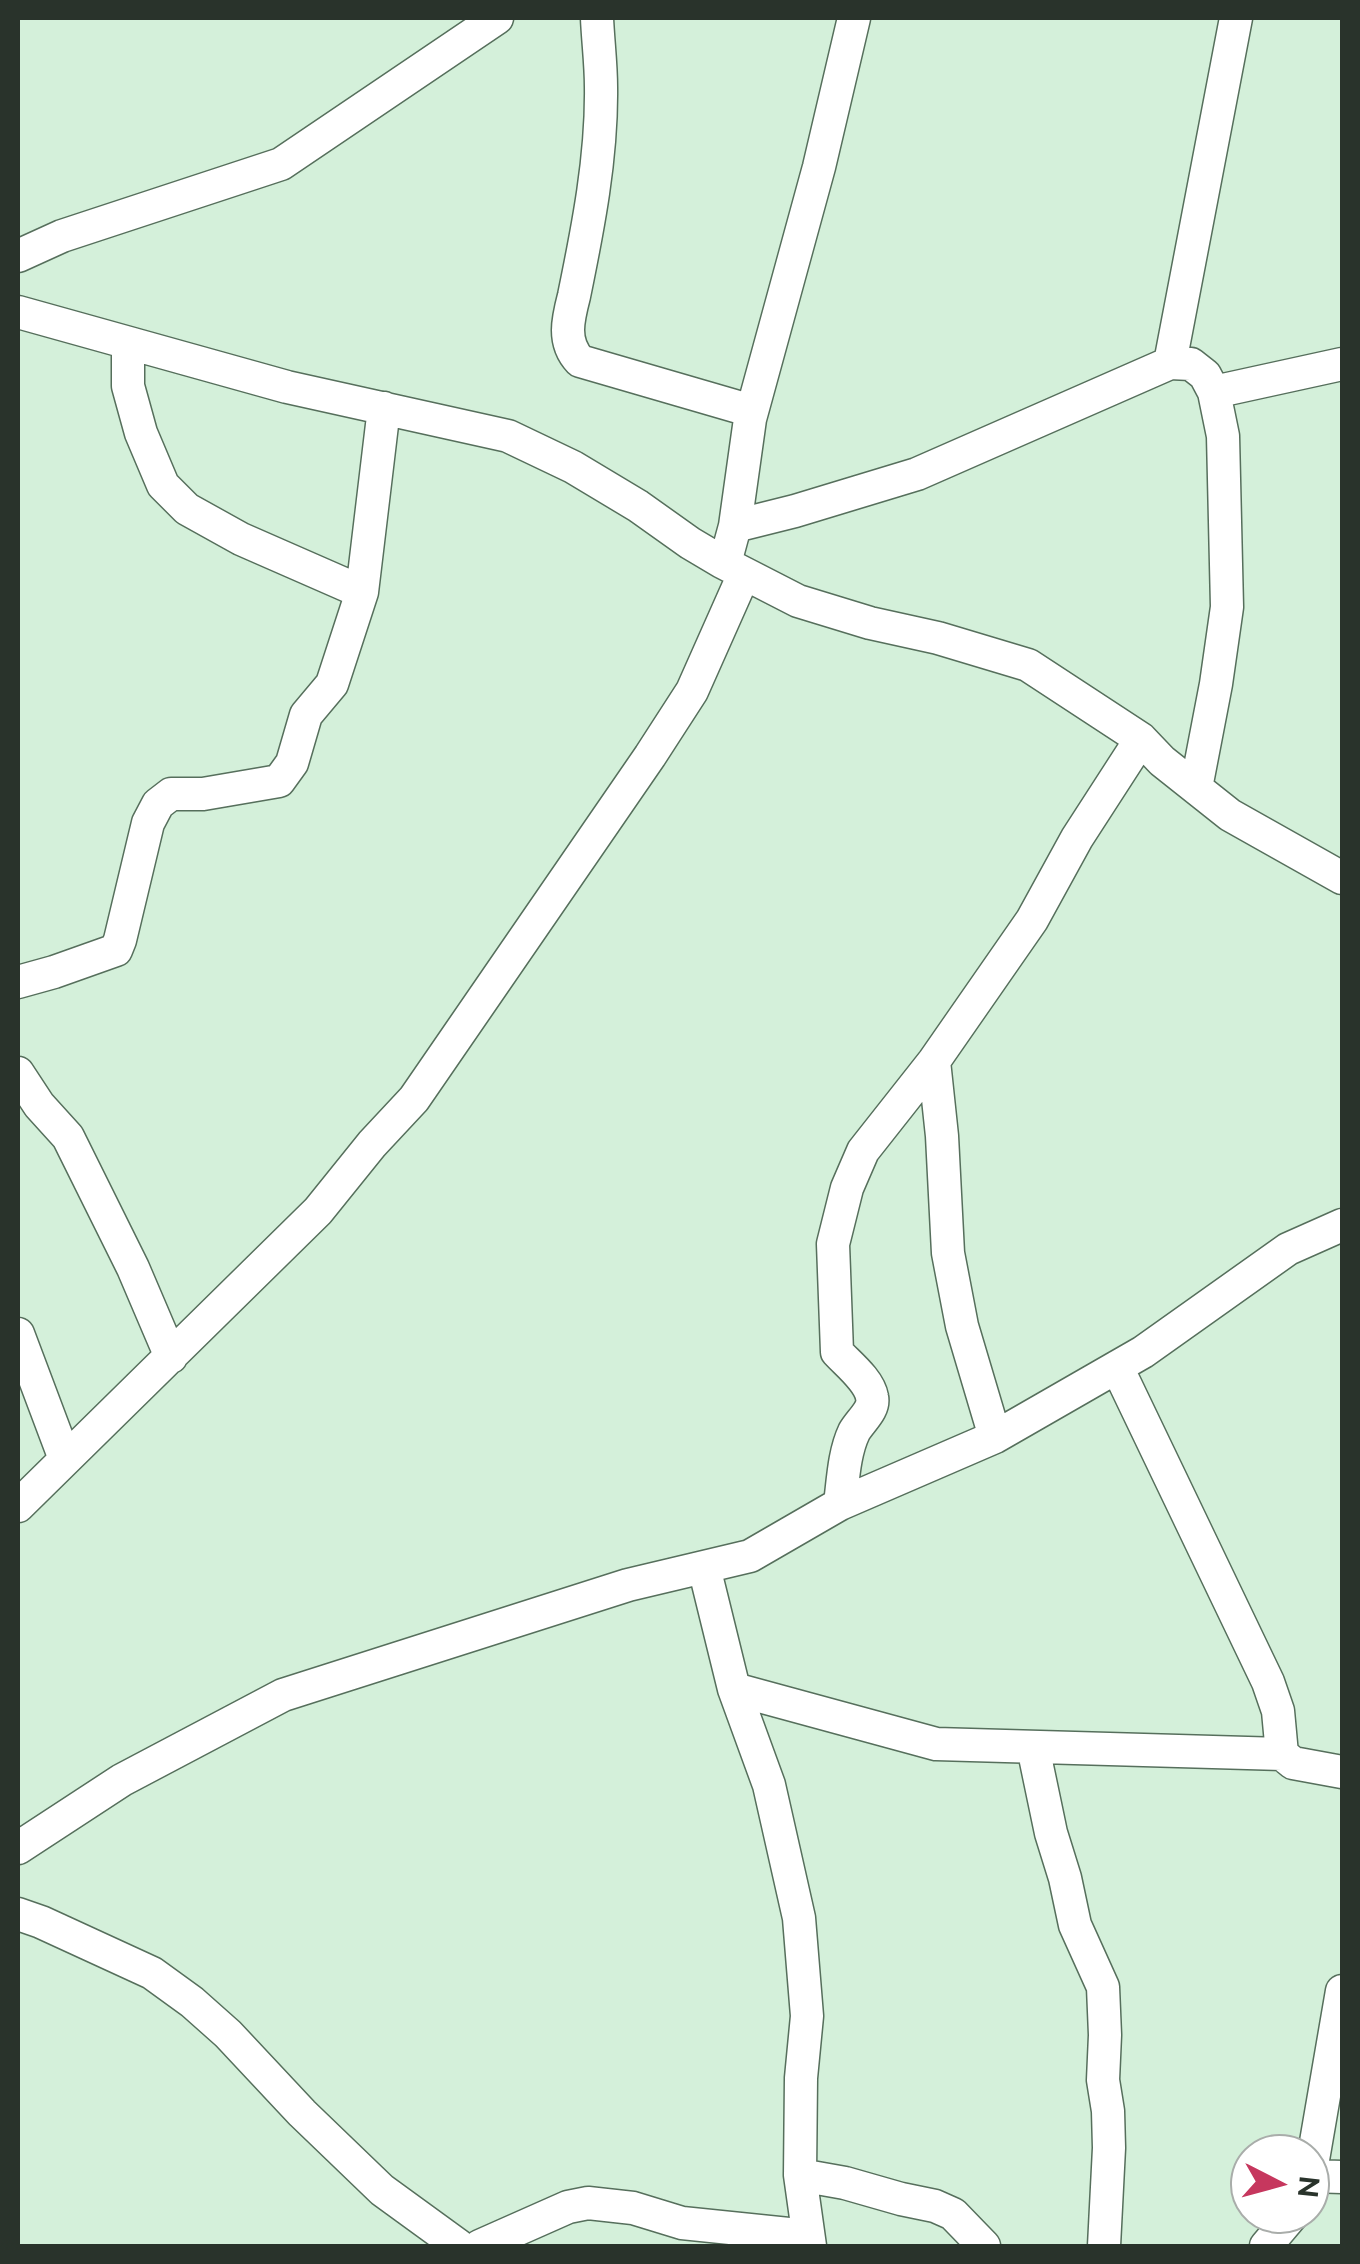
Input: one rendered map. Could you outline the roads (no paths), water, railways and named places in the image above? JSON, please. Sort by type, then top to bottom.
[{"type":"street","points":[[18,256],[62,236],[282,164],[497,18]]},
{"type":"street","points":[[597,18],[601,89],[597,152],[567,341],[580,362],[752,411]]},
{"type":"street","points":[[24,1491],[65,1459],[318,1211],[414,1099],[692,691],[735,568],[735,526],[752,411],[819,167],[854,18]]},
{"type":"street","points":[[1170,364],[1236,18]]},
{"type":"street","points":[[18,312],[287,388],[508,436],[573,467],[735,568],[798,601],[1028,664],[1141,739],[1162,761],[1230,814],[1342,878]]},
{"type":"street","points":[[128,344],[128,386],[162,485],[187,509],[241,539],[362,592]]},
{"type":"street","points":[[735,526],[918,474],[1170,364],[1191,364],[1206,375],[1214,392],[1223,436],[1228,607],[1196,788]]},
{"type":"street","points":[[1214,392],[1342,364]]},
{"type":"street","points":[[18,982],[116,950],[148,822],[158,804],[171,794],[203,794],[279,781],[292,763],[306,716],[332,684],[362,592],[384,408]]},
{"type":"street","points":[[840,1504],[849,1448],[855,1430],[871,1408],[872,1396],[862,1379],[836,1352],[833,1244],[847,1188],[863,1151],[934,1061],[1032,920],[1077,838],[1141,739]]},
{"type":"street","points":[[934,1061],[948,1253],[962,1326],[995,1437]]},
{"type":"street","points":[[18,1073],[68,1137],[133,1268],[171,1357]]},
{"type":"street","points":[[18,1848],[122,1780],[283,1695],[628,1585],[750,1556],[840,1504],[995,1437],[1144,1352],[1288,1249],[1342,1225]]},
{"type":"street","points":[[18,1334],[65,1459]]},
{"type":"street","points":[[1117,1367],[1268,1682],[1278,1711],[1282,1754]]},
{"type":"street","points":[[480,2246],[568,2207],[588,2203],[634,2208],[682,2223],[809,2241],[800,2175],[801,2078],[808,2016],[798,1918],[769,1785],[734,1689],[704,1567]]},
{"type":"street","points":[[734,1689],[936,1744],[1282,1754],[1294,1763],[1342,1772]]},
{"type":"street","points":[[1033,1747],[1075,1925],[1103,1987],[1103,2080],[1109,2148],[1104,2246]]},
{"type":"street","points":[[18,1914],[152,1974],[192,2002],[382,2190],[460,2246]]},
{"type":"street","points":[[1318,2134],[1342,1991]]},
{"type":"street","points":[[800,2175],[936,2206],[953,2214],[984,2246]]}]
